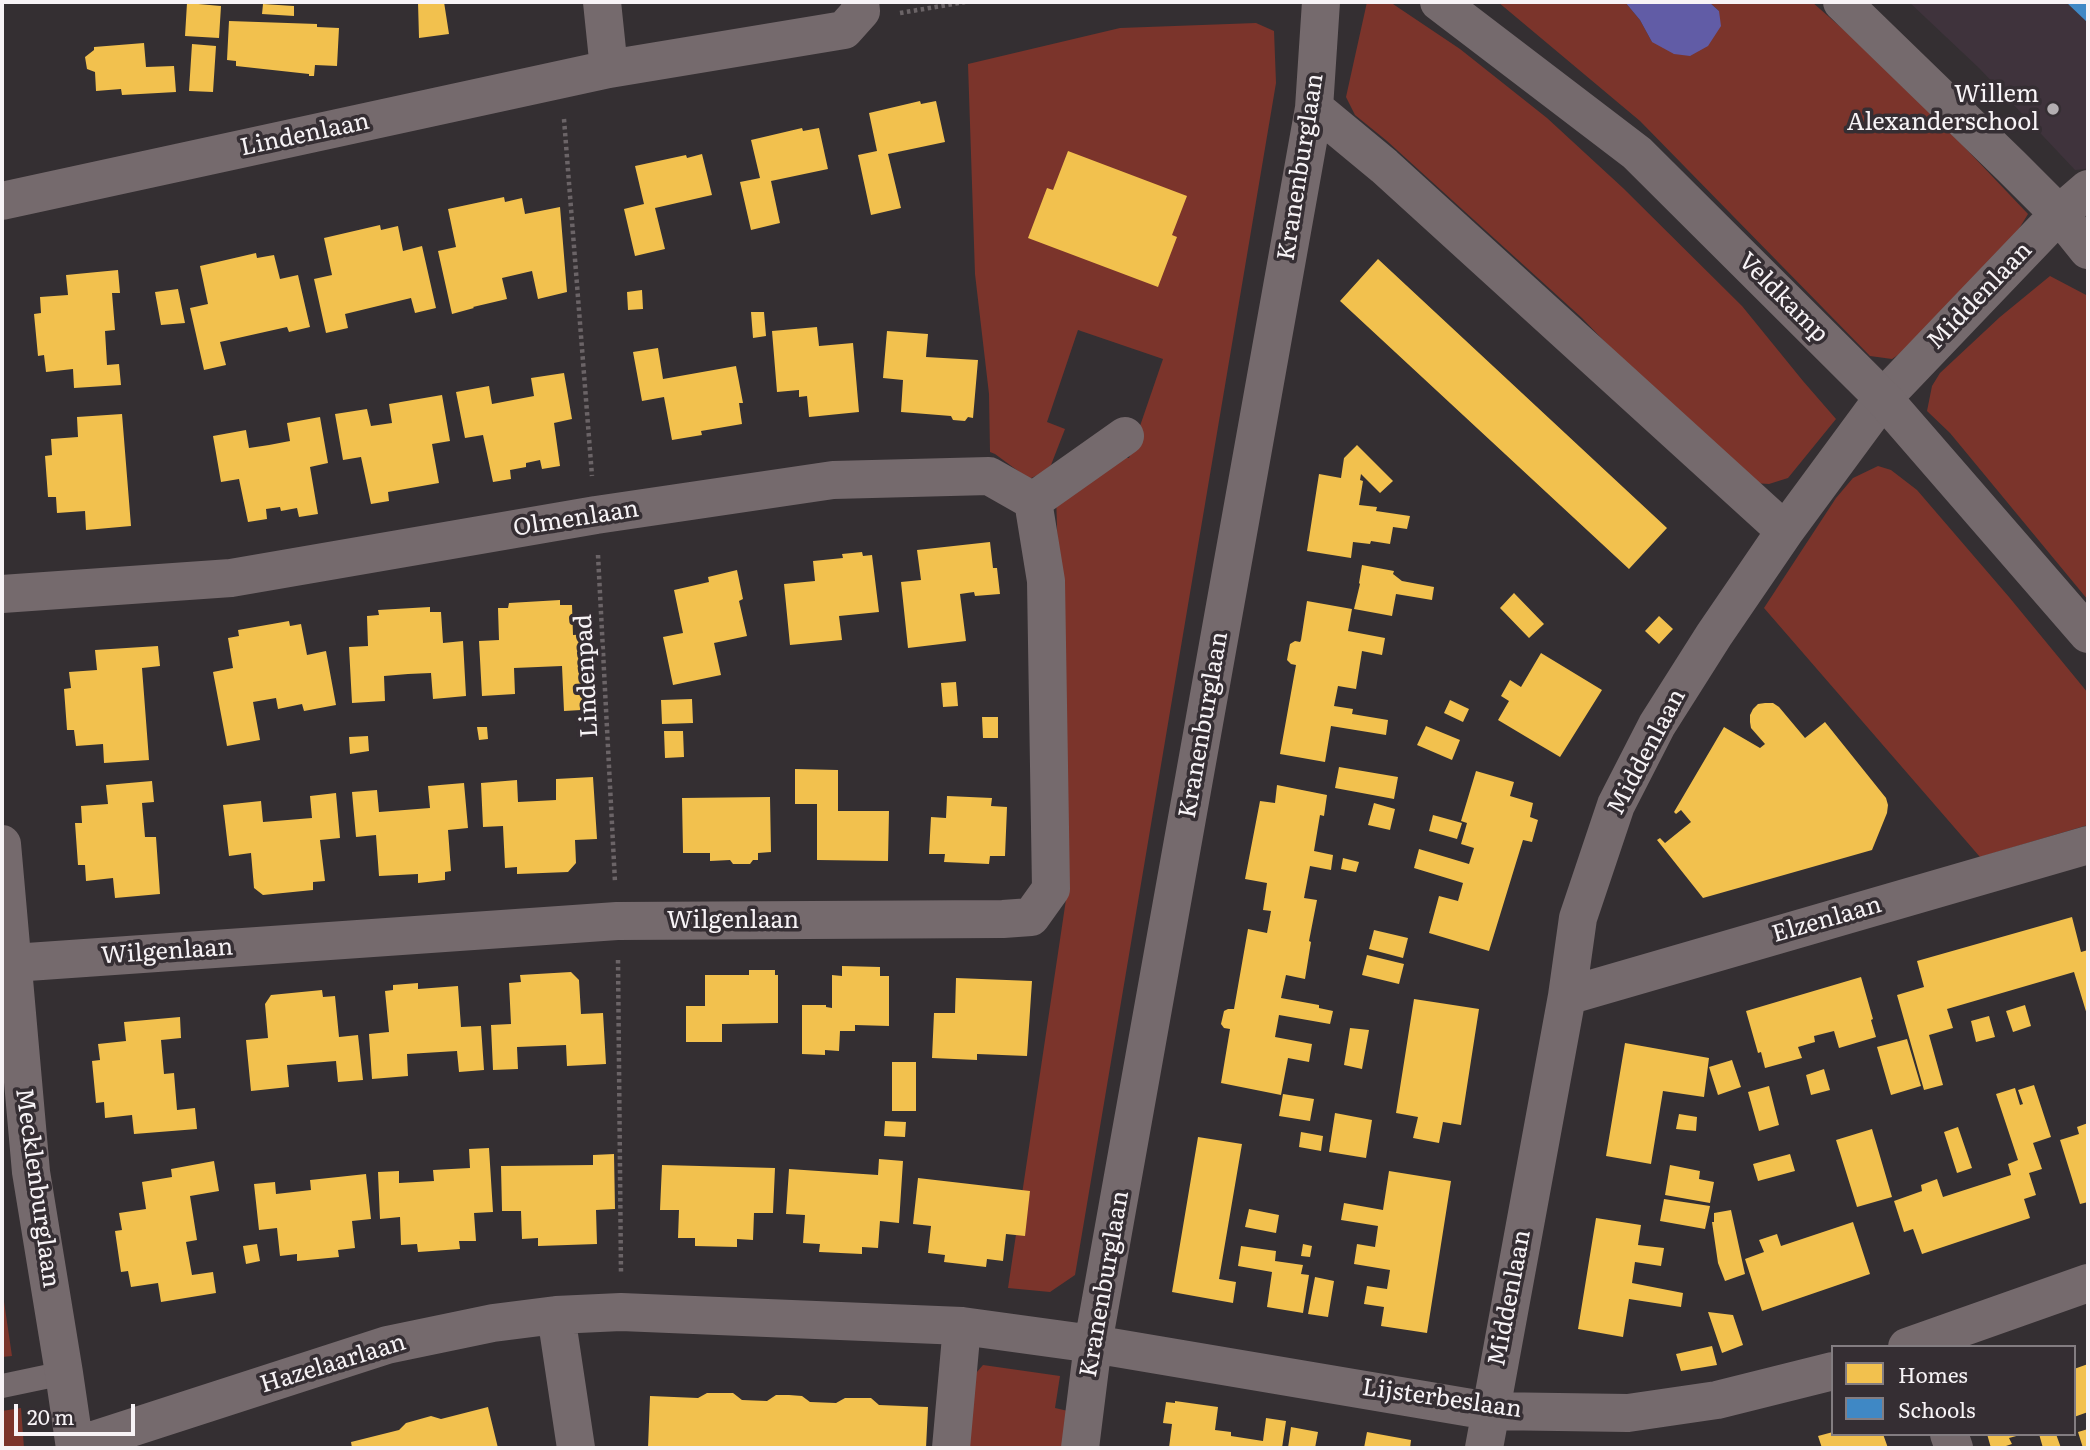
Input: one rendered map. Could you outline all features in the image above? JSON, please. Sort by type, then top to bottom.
[{"type":"street","points":[[602,2],[609,69]]},
{"type":"street","name":"Kranenburglaan","points":[[1080,1448],[1093,1344],[1314,108],[1321,2]]},
{"type":"street","name":"Veldkamp","points":[[1439,2],[1637,153],[1883,398],[2088,634]]},
{"type":"street","points":[[1842,2],[2059,214],[2088,250]]},
{"type":"street","name":"Lindenlaan","points":[[2,201],[852,16]]},
{"type":"street","points":[[1314,108],[1384,166],[1785,531]]},
{"type":"street","name":"Middenlaan","points":[[1483,1448],[1567,996],[1578,918],[1616,806],[1657,724],[1714,635],[1785,531],[1883,398],[2059,214],[2088,189]]},
{"type":"street","points":[[1032,501],[1125,436]]},
{"type":"street","name":"Olmenlaan","points":[[2,594],[231,578],[596,515],[833,480],[989,476],[1032,501]]},
{"type":"street","name":"Wilgenlaan","points":[[13,962],[617,921],[1031,917],[1051,889],[1046,581],[1032,501]]},
{"type":"street","name":"Mecklenburglaan","points":[[2,844],[30,1172],[75,1447]]},
{"type":"street","name":"Elzenlaan","points":[[1567,996],[2088,845]]},
{"type":"street","points":[[1917,1345],[2088,1283]]},
{"type":"street","name":"Hazelaarlaan","points":[[75,1447],[387,1345],[493,1323],[556,1315],[621,1312],[962,1326],[1093,1344]]},
{"type":"street","points":[[556,1315],[576,1448]]},
{"type":"street","points":[[951,1448],[962,1326]]},
{"type":"street","name":"Lijsterbeslaan","points":[[1093,1344],[1489,1411],[1628,1413],[1717,1400],[1831,1372]]},
{"type":"lane","points":[[2,1386],[65,1373]]},
{"type":"path","name":"Lindenpad","points":[[561,80],[596,515],[617,921],[621,1272]]},
{"type":"shaded area","points":[[1367,2],[1390,2],[1460,49],[1547,118],[1623,188],[1742,306],[1836,419],[1788,478],[1769,484],[1754,483],[1658,397],[1582,318],[1355,115],[1346,97]]},
{"type":"shaded area","points":[[1498,2],[1625,2],[1640,20],[1652,42],[1719,11],[1709,2],[1812,2],[1932,113],[2028,214],[2017,232],[1913,345],[1892,359],[1870,356],[1640,121]]},
{"type":"shaded area","points":[[1625,2],[1709,2],[1719,11],[1721,26],[1708,46],[1690,56],[1674,54],[1652,42],[1640,20]]},
{"type":"shaded area","name":"Willem Alexanderschool","points":[[1909,2],[2088,2],[2088,167],[2075,170],[1980,69]]},
{"type":"shaded area","points":[[1256,23],[1274,31],[1276,83],[1075,1275],[1050,1292],[1008,1288],[1068,886],[1056,494],[1104,457],[1129,458],[1163,359],[1078,330],[1047,422],[1065,429],[1051,465],[1029,479],[990,452],[989,394],[975,274],[968,64],[1120,28]]},
{"type":"shaded area","points":[[2050,276],[2088,296],[2088,600],[1950,433],[1927,411],[1932,386],[1940,373],[2000,317]]},
{"type":"shaded area","points":[[1878,466],[1891,470],[1917,490],[2088,693],[2088,825],[1980,857],[1764,608],[1836,498],[1853,478]]},
{"type":"shaded area","points":[[2,1288],[12,1356],[2,1357]]},
{"type":"shaded area","points":[[983,1365],[1060,1376],[1055,1408],[1068,1411],[1063,1448],[968,1448],[970,1380]]},
{"type":"shaded area","points":[[21,1408],[24,1448],[2,1448],[2,1411]]},
{"type":"building: Homes","points":[[418,2],[444,2],[449,34],[419,38]]},
{"type":"building: Homes","points":[[187,3],[221,6],[219,38],[185,36]]},
{"type":"building: Homes","points":[[263,4],[294,6],[294,16],[262,14]]},
{"type":"building: Homes","points":[[229,21],[317,24],[317,27],[339,28],[337,66],[315,65],[314,76],[309,76],[236,66],[236,61],[227,60]]},
{"type":"building: Homes","points":[[144,43],[146,67],[174,66],[176,92],[122,95],[121,89],[96,91],[95,72],[87,69],[85,57],[94,47]]},
{"type":"building: Homes","points":[[192,44],[216,46],[213,92],[189,91]]},
{"type":"building: Homes","points":[[920,101],[921,104],[936,101],[945,142],[888,154],[901,208],[871,215],[858,155],[877,151],[869,113]]},
{"type":"building: Homes","points":[[802,128],[803,131],[819,128],[828,169],[771,181],[780,223],[751,230],[740,182],[760,178],[751,140]]},
{"type":"building: Homes","points":[[1068,151],[1187,196],[1172,235],[1177,237],[1158,287],[1028,238],[1047,188],[1053,190]]},
{"type":"building: Homes","points":[[702,154],[712,195],[655,208],[665,249],[635,256],[624,209],[644,204],[635,166]]},
{"type":"building: Homes","points":[[504,197],[505,202],[522,198],[525,214],[560,207],[567,292],[538,299],[532,271],[502,278],[507,299],[452,314],[438,251],[456,247],[448,209]]},
{"type":"building: Homes","points":[[380,225],[381,230],[398,226],[403,251],[422,246],[436,308],[415,313],[411,298],[345,314],[348,328],[326,333],[314,279],[332,275],[324,238]]},
{"type":"building: Homes","points":[[256,253],[257,258],[274,255],[280,279],[298,275],[310,327],[289,332],[287,327],[220,342],[226,365],[204,370],[190,308],[208,304],[200,266]]},
{"type":"building: Homes","points":[[1378,259],[1667,528],[1629,569],[1340,301]]},
{"type":"building: Homes","points":[[118,270],[120,293],[112,293],[115,330],[105,331],[107,365],[119,364],[121,385],[74,388],[73,369],[46,372],[44,355],[38,356],[34,314],[41,313],[40,297],[68,295],[66,275]]},
{"type":"building: Homes","points":[[178,289],[185,323],[161,325],[155,292]]},
{"type":"building: Homes","points":[[642,290],[643,309],[628,310],[627,292]]},
{"type":"building: Homes","points":[[751,312],[764,312],[766,336],[753,338]]},
{"type":"building: Homes","points":[[817,327],[819,346],[853,343],[859,412],[809,417],[807,396],[799,397],[799,390],[777,392],[772,331]]},
{"type":"building: Homes","points":[[887,331],[928,334],[926,357],[978,360],[973,418],[968,417],[965,421],[953,420],[951,416],[901,412],[903,380],[883,378]]},
{"type":"building: Homes","points":[[658,348],[663,379],[736,366],[743,403],[739,403],[742,424],[701,431],[702,435],[672,440],[664,397],[642,401],[633,352]]},
{"type":"building: Homes","points":[[564,373],[572,419],[554,423],[560,466],[542,469],[540,460],[526,463],[526,467],[510,470],[511,479],[493,482],[483,435],[465,438],[456,392],[489,386],[492,404],[534,396],[531,378]]},
{"type":"building: Homes","points":[[442,395],[450,441],[432,444],[439,483],[388,492],[389,501],[371,504],[361,457],[343,460],[335,414],[367,409],[371,426],[392,423],[389,404]]},
{"type":"building: Homes","points":[[122,414],[131,526],[86,530],[85,511],[57,513],[56,497],[48,497],[45,456],[52,455],[51,439],[78,437],[77,417]]},
{"type":"building: Homes","points":[[320,417],[328,463],[310,467],[318,514],[299,517],[297,508],[281,511],[280,507],[266,509],[267,519],[248,522],[239,479],[221,482],[213,436],[246,430],[249,448],[269,445],[290,441],[287,423]]},
{"type":"building: Homes","points":[[1357,445],[1393,481],[1380,493],[1361,474],[1360,480],[1363,481],[1359,505],[1377,507],[1376,511],[1410,516],[1407,529],[1393,527],[1390,544],[1353,542],[1351,558],[1307,551],[1319,474],[1341,478],[1344,458]]},
{"type":"building: Homes","points":[[990,542],[1000,594],[960,594],[966,641],[908,648],[901,582],[921,580],[917,550]]},
{"type":"building: Homes","points":[[862,552],[863,556],[872,555],[879,612],[839,616],[842,640],[790,645],[784,584],[815,581],[813,561],[843,558],[842,554]]},
{"type":"building: Homes","points":[[1362,565],[1394,571],[1393,574],[1402,581],[1434,587],[1432,600],[1396,594],[1392,616],[1354,609]]},
{"type":"building: Homes","points":[[737,570],[743,599],[739,601],[747,636],[714,643],[721,675],[673,685],[663,637],[683,633],[674,590],[709,582],[708,577]]},
{"type":"building: Homes","points":[[1514,593],[1544,624],[1529,638],[1500,608]]},
{"type":"building: Homes","points":[[560,600],[560,605],[572,605],[573,635],[593,634],[598,709],[564,711],[562,666],[514,668],[515,694],[482,696],[479,641],[499,640],[498,608],[508,608],[509,603]]},
{"type":"building: Homes","points":[[1307,601],[1352,609],[1348,631],[1385,638],[1382,655],[1362,651],[1356,689],[1338,686],[1334,706],[1353,709],[1352,714],[1388,720],[1386,735],[1331,726],[1325,762],[1280,754],[1296,665],[1287,660],[1290,644],[1301,640]]},
{"type":"building: Homes","points":[[430,607],[430,612],[441,612],[443,643],[463,641],[466,696],[433,699],[431,673],[408,674],[384,676],[385,701],[352,703],[349,647],[368,646],[367,616],[379,615],[378,610]]},
{"type":"building: Homes","points":[[1659,616],[1673,629],[1659,644],[1645,631]]},
{"type":"building: Homes","points":[[289,621],[290,626],[301,624],[307,655],[326,651],[336,705],[304,711],[302,704],[278,709],[276,698],[253,702],[260,740],[227,746],[213,672],[233,668],[228,638],[239,636],[238,630]]},
{"type":"building: Homes","points":[[158,646],[160,666],[142,668],[149,760],[104,763],[103,744],[76,746],[74,730],[67,730],[64,689],[71,688],[69,672],[97,670],[95,650]]},
{"type":"building: Homes","points":[[1541,653],[1602,690],[1560,757],[1498,720],[1509,701],[1501,696],[1510,680],[1521,687]]},
{"type":"building: Homes","points":[[956,682],[958,706],[943,707],[941,683]]},
{"type":"building: Homes","points":[[692,699],[693,723],[662,724],[661,700]]},
{"type":"building: Homes","points":[[1450,700],[1469,709],[1463,722],[1444,713]]},
{"type":"building: Homes","points":[[1773,703],[1779,707],[1805,738],[1825,722],[1886,798],[1887,813],[1872,850],[1703,898],[1657,840],[1660,838],[1665,843],[1691,822],[1681,810],[1676,814],[1674,812],[1724,727],[1760,748],[1765,744],[1751,728],[1750,715],[1758,704]]},
{"type":"building: Homes","points":[[982,717],[998,717],[998,738],[983,738]]},
{"type":"building: Homes","points":[[1426,726],[1460,740],[1452,760],[1417,745]]},
{"type":"building: Homes","points":[[477,727],[487,727],[488,739],[479,740]]},
{"type":"building: Homes","points":[[664,731],[683,731],[684,757],[665,758]]},
{"type":"building: Homes","points":[[368,736],[369,751],[350,754],[349,737]]},
{"type":"building: Homes","points":[[1339,767],[1398,777],[1394,799],[1335,788]]},
{"type":"building: Homes","points":[[795,769],[838,770],[838,811],[889,811],[888,861],[817,860],[817,804],[795,804]]},
{"type":"building: Homes","points":[[1476,771],[1514,782],[1510,796],[1533,803],[1530,817],[1538,820],[1532,842],[1523,840],[1489,951],[1429,933],[1439,896],[1458,901],[1463,883],[1414,868],[1419,849],[1469,864],[1474,848],[1461,844],[1467,823],[1461,821]]},
{"type":"building: Homes","points":[[593,777],[597,839],[575,840],[576,863],[568,872],[517,874],[517,867],[505,868],[503,826],[483,827],[481,783],[517,780],[518,802],[556,800],[556,779]]},
{"type":"building: Homes","points":[[152,781],[154,802],[142,803],[145,837],[156,837],[160,894],[115,898],[113,878],[86,881],[85,865],[78,865],[75,823],[82,823],[81,806],[108,804],[106,785]]},
{"type":"building: Homes","points":[[464,783],[468,828],[448,830],[451,871],[445,872],[445,880],[418,883],[418,874],[379,876],[376,835],[356,837],[352,792],[377,790],[379,812],[430,808],[428,786]]},
{"type":"building: Homes","points":[[1277,785],[1327,795],[1324,816],[1320,815],[1314,851],[1333,855],[1331,870],[1310,866],[1304,898],[1317,900],[1305,979],[1286,975],[1281,998],[1319,1005],[1319,1008],[1333,1011],[1330,1024],[1279,1015],[1275,1037],[1312,1044],[1309,1062],[1288,1058],[1281,1095],[1221,1083],[1230,1029],[1221,1024],[1224,1011],[1234,1009],[1248,929],[1267,933],[1271,911],[1263,910],[1267,883],[1245,879],[1260,801],[1275,803]]},
{"type":"building: Homes","points":[[336,793],[340,838],[320,840],[325,881],[313,882],[313,890],[263,895],[254,888],[251,853],[229,856],[223,805],[261,801],[263,822],[312,818],[310,796]]},
{"type":"building: Homes","points":[[947,796],[992,798],[991,806],[1007,807],[1005,856],[990,856],[989,864],[944,862],[945,854],[929,854],[931,817],[946,818]]},
{"type":"building: Homes","points":[[770,797],[771,852],[758,853],[758,860],[753,860],[750,864],[733,864],[730,860],[710,861],[710,853],[683,853],[682,798]]},
{"type":"building: Homes","points":[[1374,803],[1395,809],[1390,830],[1368,825]]},
{"type":"building: Homes","points":[[1433,815],[1462,823],[1457,839],[1429,831]]},
{"type":"building: Homes","points":[[1343,858],[1359,862],[1356,872],[1341,869]]},
{"type":"building: Homes","points":[[2072,917],[2081,952],[2088,950],[2088,1018],[2074,972],[1947,1009],[1953,1028],[1929,1035],[1943,1085],[1924,1090],[1897,995],[1924,987],[1917,961]]},
{"type":"building: Homes","points":[[1374,930],[1408,938],[1403,958],[1369,949]]},
{"type":"building: Homes","points":[[1367,955],[1404,964],[1399,984],[1362,975]]},
{"type":"building: Homes","points":[[842,966],[880,967],[880,976],[889,976],[889,1026],[855,1025],[855,1031],[840,1031],[839,1051],[825,1050],[825,1055],[802,1054],[802,1005],[826,1005],[832,1008],[832,975],[842,976]]},
{"type":"building: Homes","points":[[749,970],[775,970],[775,975],[778,975],[778,1023],[722,1024],[722,1042],[686,1042],[686,1006],[705,1006],[705,975],[749,975]]},
{"type":"building: Homes","points":[[571,972],[579,980],[581,1014],[603,1013],[606,1064],[567,1066],[566,1045],[517,1047],[518,1069],[493,1070],[491,1025],[511,1024],[509,983],[521,982],[520,975]]},
{"type":"building: Homes","points":[[1861,977],[1876,1037],[1839,1048],[1834,1031],[1814,1036],[1815,1042],[1798,1047],[1802,1058],[1765,1068],[1746,1011]]},
{"type":"building: Homes","points":[[956,978],[1032,981],[1027,1056],[977,1054],[977,1060],[932,1058],[934,1013],[955,1013]]},
{"type":"building: Homes","points":[[418,983],[418,989],[458,986],[461,1027],[481,1026],[484,1070],[459,1072],[457,1051],[407,1054],[408,1076],[372,1079],[369,1034],[389,1032],[385,991],[393,990],[393,985]]},
{"type":"building: Homes","points":[[322,990],[323,997],[335,996],[339,1037],[358,1035],[363,1080],[338,1082],[336,1061],[287,1065],[289,1087],[251,1091],[246,1040],[268,1038],[265,1004],[271,995]]},
{"type":"building: Homes","points":[[1414,999],[1479,1009],[1461,1125],[1443,1122],[1439,1143],[1413,1138],[1418,1117],[1396,1113]]},
{"type":"building: Homes","points":[[2025,1005],[2031,1026],[2013,1032],[2006,1011]]},
{"type":"building: Homes","points":[[1989,1016],[1995,1037],[1976,1042],[1971,1021]]},
{"type":"building: Homes","points":[[180,1017],[181,1038],[161,1040],[164,1074],[174,1073],[177,1110],[195,1108],[197,1129],[134,1134],[132,1115],[105,1118],[104,1102],[96,1103],[92,1061],[100,1060],[98,1044],[126,1041],[124,1022]]},
{"type":"building: Homes","points":[[1350,1028],[1369,1030],[1362,1069],[1344,1065]]},
{"type":"building: Homes","points":[[1907,1039],[1921,1086],[1891,1095],[1877,1047]]},
{"type":"building: Homes","points":[[1625,1043],[1709,1058],[1704,1097],[1663,1091],[1651,1164],[1606,1156]]},
{"type":"building: Homes","points":[[1732,1060],[1741,1087],[1718,1095],[1709,1067]]},
{"type":"building: Homes","points":[[892,1062],[916,1062],[916,1111],[892,1111]]},
{"type":"building: Homes","points":[[1824,1069],[1830,1090],[1811,1095],[1806,1075]]},
{"type":"building: Homes","points":[[2034,1085],[2051,1137],[2033,1143],[2042,1169],[2029,1173],[2036,1195],[2024,1199],[2030,1218],[1922,1254],[1913,1229],[1904,1232],[1894,1201],[1922,1191],[1921,1185],[1937,1179],[1943,1197],[2011,1175],[2008,1164],[2018,1160],[1996,1094],[2015,1088],[2020,1105],[2023,1104],[2018,1090]]},
{"type":"building: Homes","points":[[1769,1086],[1779,1125],[1759,1131],[1748,1092]]},
{"type":"building: Homes","points":[[1283,1094],[1314,1099],[1310,1121],[1279,1116]]},
{"type":"building: Homes","points":[[1335,1113],[1372,1120],[1366,1158],[1329,1152]]},
{"type":"building: Homes","points":[[1679,1114],[1697,1117],[1696,1131],[1676,1129]]},
{"type":"building: Homes","points":[[885,1121],[906,1122],[905,1137],[884,1136]]},
{"type":"building: Homes","points":[[2088,1123],[2088,1202],[2080,1204],[2060,1140],[2079,1134],[2077,1127]]},
{"type":"building: Homes","points":[[1958,1127],[1972,1168],[1957,1173],[1944,1132]]},
{"type":"building: Homes","points":[[1872,1129],[1892,1197],[1857,1207],[1836,1140]]},
{"type":"building: Homes","points":[[1301,1132],[1323,1136],[1321,1151],[1299,1147]]},
{"type":"building: Homes","points":[[1198,1137],[1242,1144],[1219,1279],[1236,1282],[1233,1303],[1172,1292]]},
{"type":"building: Homes","points":[[489,1148],[493,1212],[474,1213],[476,1241],[459,1241],[460,1249],[418,1252],[417,1244],[401,1245],[400,1217],[380,1219],[378,1172],[399,1171],[399,1183],[434,1181],[433,1170],[470,1168],[469,1149]]},
{"type":"building: Homes","points":[[614,1154],[615,1209],[596,1210],[597,1244],[538,1246],[538,1238],[522,1239],[521,1211],[502,1211],[501,1166],[593,1165],[593,1155]]},
{"type":"building: Homes","points":[[1790,1154],[1795,1171],[1758,1181],[1753,1164]]},
{"type":"building: Homes","points":[[879,1159],[903,1161],[899,1223],[880,1221],[878,1248],[862,1247],[862,1254],[819,1252],[820,1244],[803,1243],[805,1215],[786,1214],[789,1169],[878,1175]]},
{"type":"building: Homes","points":[[214,1161],[219,1191],[190,1196],[197,1240],[186,1242],[192,1275],[213,1272],[216,1293],[161,1302],[158,1283],[131,1287],[128,1271],[121,1272],[115,1231],[122,1230],[119,1213],[146,1209],[142,1182],[172,1177],[171,1169]]},
{"type":"building: Homes","points":[[662,1165],[775,1168],[773,1213],[754,1213],[753,1240],[737,1239],[737,1247],[695,1246],[695,1238],[678,1238],[679,1210],[660,1210]]},
{"type":"building: Homes","points":[[1670,1165],[1700,1171],[1699,1179],[1714,1182],[1710,1203],[1665,1195]]},
{"type":"building: Homes","points":[[1389,1171],[1451,1181],[1427,1333],[1381,1326],[1384,1307],[1364,1304],[1367,1286],[1387,1289],[1390,1270],[1354,1264],[1357,1244],[1375,1247],[1378,1226],[1341,1220],[1344,1203],[1383,1210]]},
{"type":"building: Homes","points":[[366,1174],[371,1219],[352,1221],[355,1248],[338,1250],[339,1257],[297,1261],[297,1254],[280,1256],[277,1228],[259,1230],[254,1184],[275,1182],[276,1194],[311,1190],[310,1180]]},
{"type":"building: Homes","points":[[918,1178],[1030,1191],[1025,1236],[1006,1234],[1003,1261],[987,1259],[986,1267],[944,1262],[945,1255],[928,1253],[931,1226],[913,1224]]},
{"type":"building: Homes","points":[[1664,1199],[1710,1206],[1705,1229],[1660,1221]]},
{"type":"building: Homes","points":[[1249,1209],[1279,1215],[1276,1233],[1245,1227]]},
{"type":"building: Homes","points":[[1731,1210],[1745,1274],[1725,1281],[1718,1263],[1712,1222],[1714,1213]]},
{"type":"building: Homes","points":[[1596,1218],[1641,1225],[1638,1245],[1664,1248],[1661,1266],[1635,1262],[1632,1283],[1683,1293],[1681,1307],[1629,1299],[1623,1337],[1578,1329]]},
{"type":"building: Homes","points":[[1853,1222],[1870,1274],[1762,1311],[1745,1259],[1764,1252],[1759,1240],[1777,1234],[1781,1246]]},
{"type":"building: Homes","points":[[257,1244],[260,1261],[246,1264],[243,1246]]},
{"type":"building: Homes","points":[[1303,1244],[1312,1246],[1310,1257],[1301,1256]]},
{"type":"building: Homes","points":[[1241,1246],[1276,1251],[1275,1261],[1303,1265],[1301,1274],[1309,1275],[1303,1313],[1267,1307],[1272,1272],[1238,1266]]},
{"type":"building: Homes","points":[[1315,1277],[1334,1281],[1328,1317],[1308,1314]]},
{"type":"building: Homes","points":[[1708,1312],[1733,1315],[1743,1345],[1722,1353]]},
{"type":"building: Homes","points":[[1712,1346],[1717,1365],[1681,1371],[1676,1354]]},
{"type":"building: Homes","points":[[2088,1364],[2088,1412],[2076,1416],[2076,1368]]},
{"type":"building: Homes","points":[[707,1393],[733,1393],[742,1400],[767,1401],[776,1395],[802,1396],[810,1402],[836,1403],[845,1398],[871,1398],[879,1405],[928,1407],[926,1448],[648,1448],[650,1396],[698,1398]]},
{"type":"building: Homes","points":[[1166,1402],[1218,1407],[1215,1430],[1231,1432],[1231,1436],[1263,1441],[1266,1418],[1286,1421],[1282,1448],[1169,1448],[1172,1424],[1163,1423]]},
{"type":"building: Homes","points":[[488,1407],[498,1448],[352,1448],[351,1442],[399,1430],[406,1423],[431,1416],[441,1419]]},
{"type":"building: Homes","points":[[1291,1427],[1318,1432],[1315,1448],[1288,1448]]},
{"type":"building: Homes","points":[[2088,1429],[2088,1448],[2083,1448],[2078,1432]]},
{"type":"building: Homes","points":[[1367,1432],[1411,1440],[1410,1448],[1364,1448]]},
{"type":"building: Homes","points":[[1831,1433],[1831,1436],[1884,1436],[1888,1448],[1822,1448],[1818,1436]]},
{"type":"building: Homes","points":[[1988,1436],[2016,1436],[2009,1438],[2012,1444],[1991,1448]]},
{"type":"building: Homes","points":[[2040,1436],[2057,1436],[2061,1448],[2043,1448]]},
{"type":"building: Schools","points":[[2066,2],[2088,2],[2088,23]]},
{"type":"place","name":"Willem Alexanderschool","points":[[2053,109]]}]
